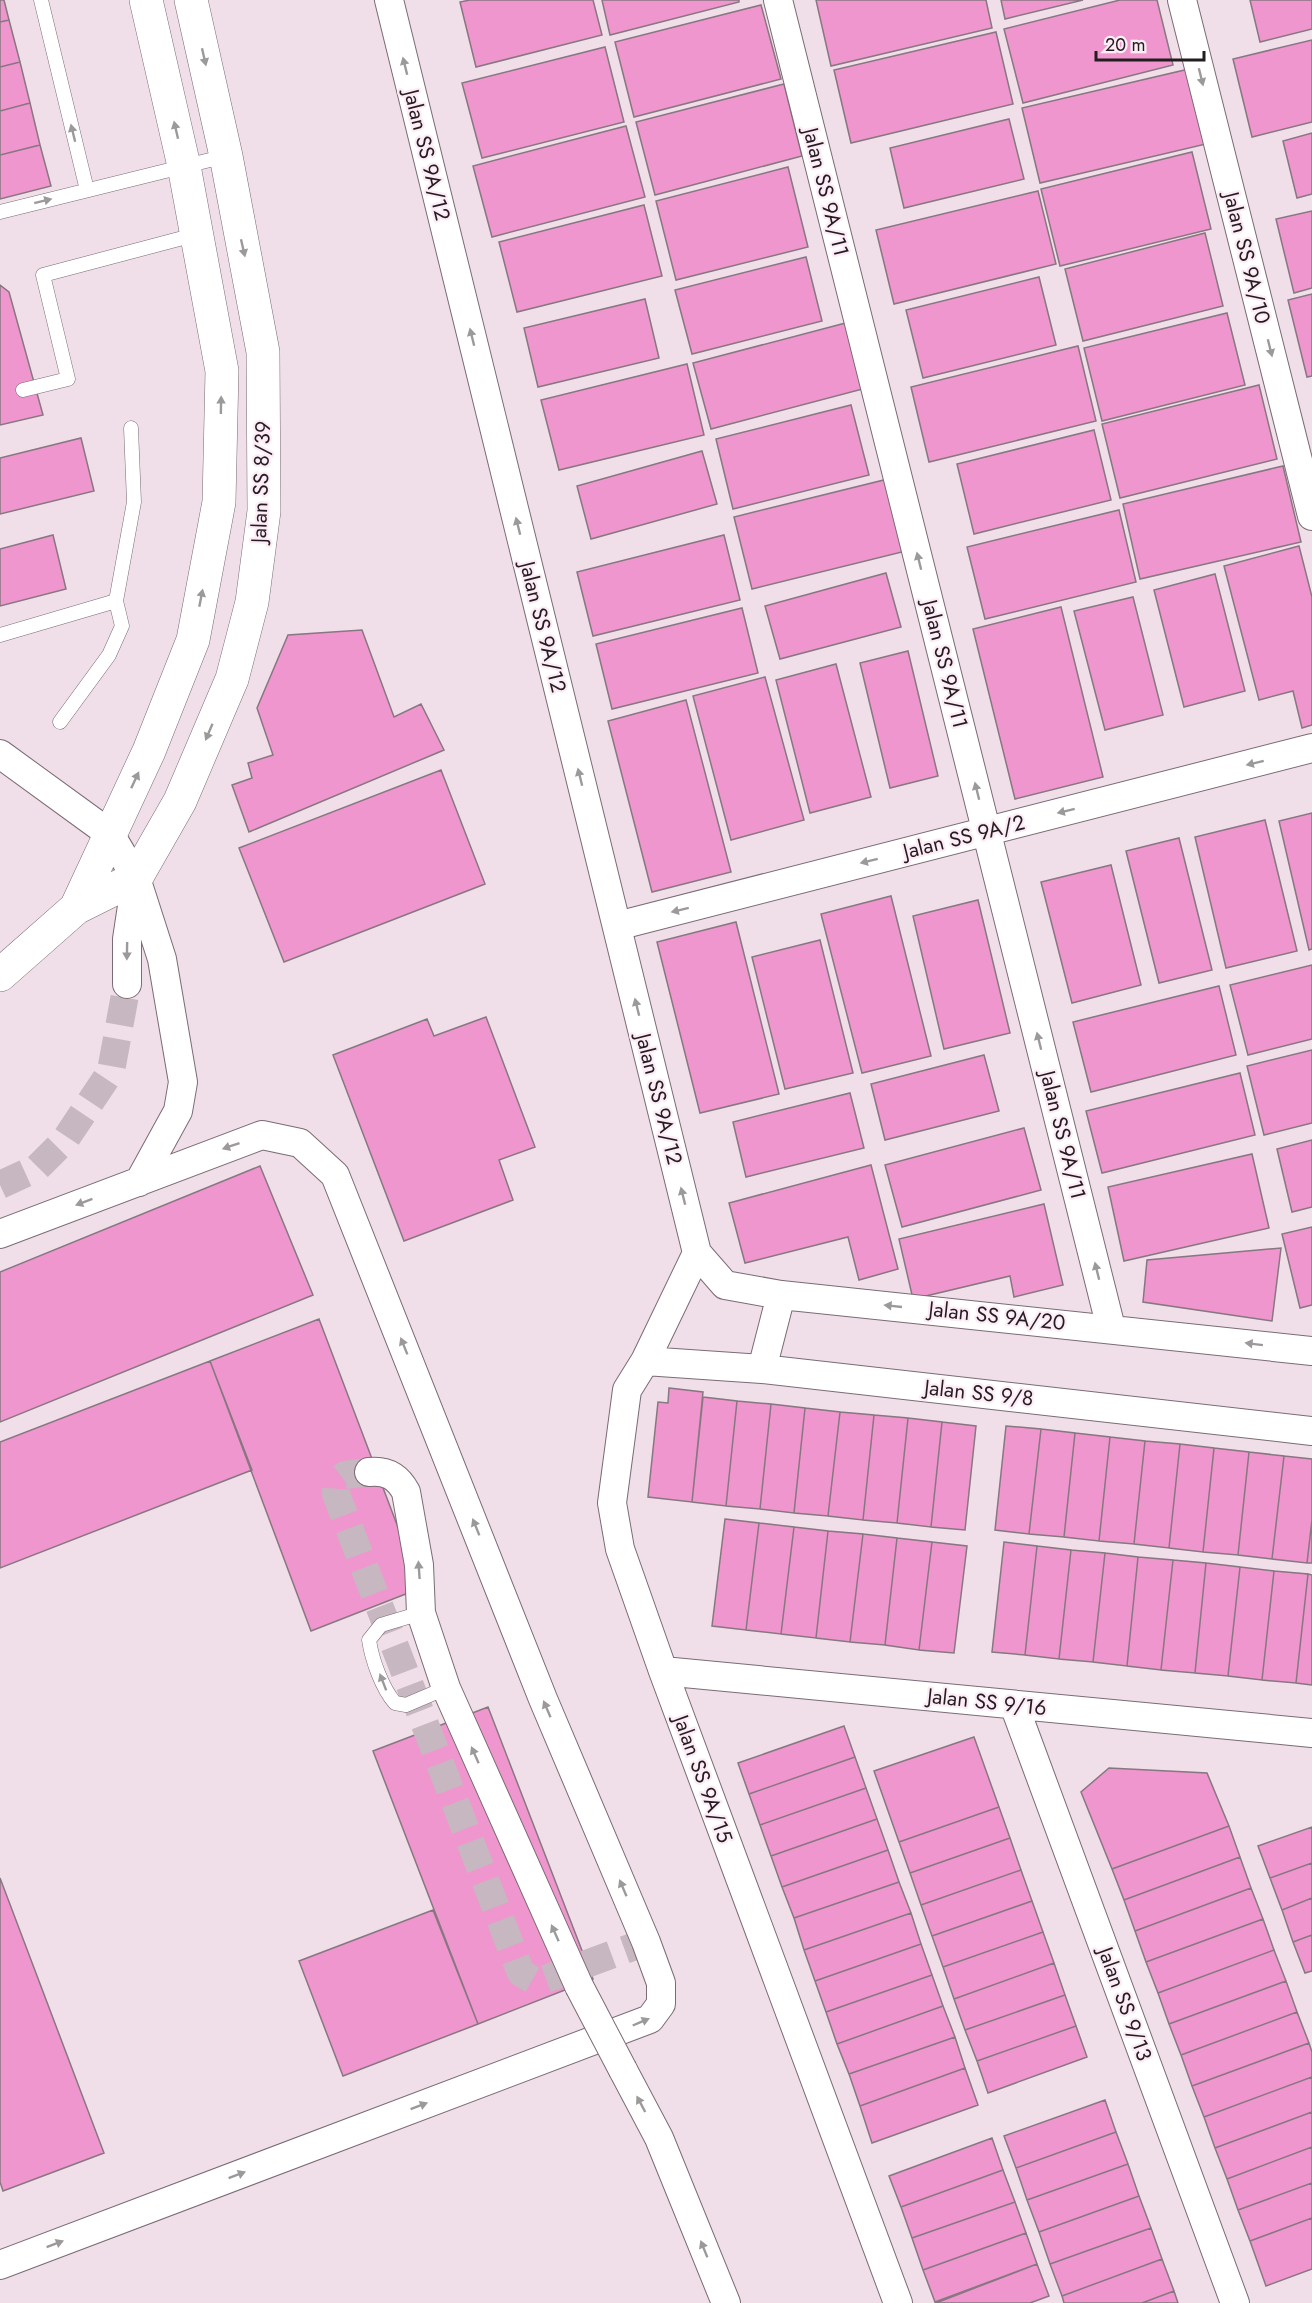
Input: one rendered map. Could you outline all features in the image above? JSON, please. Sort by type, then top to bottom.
[{"type":"street","name":"Jalan SS 8/39","points":[[76,908],[149,751],[193,640],[219,502],[222,371],[198,234],[146,0]]},
{"type":"street","name":"Jalan SS 8/39","points":[[0,975],[76,908],[136,878],[180,801],[232,679],[252,602],[264,511],[263,352],[226,156],[191,0]]},
{"type":"street","name":"Jalan SS 9A/12","points":[[389,0],[697,1253]]},
{"type":"street","name":"Jalan SS 9A/11","points":[[778,0],[1111,1328]]},
{"type":"street","name":"Jalan SS 9A/10","points":[[1182,0],[1312,516]]},
{"type":"street","name":"Jalan SS 9A/2","points":[[617,926],[1312,748]]},
{"type":"street","points":[[0,754],[110,834],[136,878],[162,959],[183,1082],[178,1111],[139,1182]]},
{"type":"street","points":[[127,984],[127,939],[136,878]]},
{"type":"street","points":[[178,1111],[200,1156]]},
{"type":"street","points":[[0,1234],[139,1182],[200,1156],[262,1135],[300,1143],[335,1175],[543,1699],[646,1942],[661,1983],[661,2004],[650,2019],[0,2265]]},
{"type":"street","name":"Jalan SS 9A/20","points":[[697,1253],[725,1285],[781,1295],[1312,1351]]},
{"type":"street","name":"Jalan SS 9A/15","points":[[697,1253],[645,1361],[627,1390],[612,1503],[620,1549],[663,1671],[898,2303]]},
{"type":"street","points":[[762,1369],[781,1295]]},
{"type":"street","name":"Jalan SS 9/8","points":[[645,1361],[762,1369],[1312,1431]]},
{"type":"street","points":[[369,1472],[390,1474],[401,1481],[406,1492],[419,1565],[421,1613],[446,1688],[579,1986],[659,2138],[726,2303]]},
{"type":"street","name":"Jalan SS 9/16","points":[[663,1671],[1312,1733]]},
{"type":"street","name":"Jalan SS 9/13","points":[[1014,1705],[1236,2303]]},
{"type":"lane","points":[[41,0],[87,190]]},
{"type":"lane","points":[[0,212],[226,156]]},
{"type":"lane","points":[[23,390],[68,379],[42,275],[198,234]]},
{"type":"lane","points":[[60,722],[109,655],[122,626],[116,601],[134,502],[131,428]]},
{"type":"lane","points":[[0,635],[116,601]]},
{"type":"lane","points":[[421,1613],[381,1625],[369,1640],[370,1648],[388,1695],[395,1703],[406,1705],[446,1688]]},
{"type":"building","points":[[0,0],[4,0],[9,20],[0,22]]},
{"type":"building","points":[[470,0],[593,0],[602,35],[476,67],[460,2]]},
{"type":"building","points":[[602,0],[739,0],[739,2],[610,35]]},
{"type":"building","points":[[816,0],[986,0],[992,28],[831,66]]},
{"type":"building","points":[[1001,0],[1083,0],[1005,19]]},
{"type":"building","points":[[1120,0],[1157,0],[1173,65],[1023,103],[1004,29]]},
{"type":"building","points":[[1250,0],[1312,0],[1312,29],[1260,42]]},
{"type":"building","points":[[761,5],[781,79],[634,117],[615,42]]},
{"type":"building","points":[[9,20],[20,62],[0,67],[0,22]]},
{"type":"building","points":[[996,32],[1013,104],[851,143],[834,70]]},
{"type":"building","points":[[1312,40],[1312,122],[1252,137],[1233,59]]},
{"type":"building","points":[[605,47],[624,122],[482,158],[462,83]]},
{"type":"building","points":[[20,62],[30,103],[0,111],[0,67]]},
{"type":"building","points":[[1189,69],[1206,144],[1040,183],[1022,108]]},
{"type":"building","points":[[784,84],[802,156],[655,195],[636,122]]},
{"type":"building","points":[[30,103],[40,145],[0,155],[0,111]]},
{"type":"building","points":[[1009,119],[1024,179],[904,208],[890,148]]},
{"type":"building","points":[[626,126],[645,197],[492,237],[473,166]]},
{"type":"building","points":[[1312,133],[1312,194],[1297,198],[1283,141]]},
{"type":"building","points":[[40,145],[51,186],[0,199],[0,155]]},
{"type":"building","points":[[1192,152],[1211,229],[1060,266],[1041,189]]},
{"type":"building","points":[[788,167],[808,247],[676,280],[656,201]]},
{"type":"building","points":[[1038,191],[1056,264],[894,304],[876,230]]},
{"type":"building","points":[[644,205],[662,276],[517,312],[499,242]]},
{"type":"building","points":[[1312,211],[1312,288],[1294,293],[1276,219]]},
{"type":"building","points":[[1205,233],[1223,306],[1083,341],[1065,269]]},
{"type":"building","points":[[806,257],[822,321],[692,354],[675,290]]},
{"type":"building","points":[[1039,277],[1056,345],[923,378],[906,310]]},
{"type":"building","points":[[0,285],[9,292],[43,415],[0,425]]},
{"type":"building","points":[[1312,294],[1312,376],[1307,377],[1288,300]]},
{"type":"building","points":[[645,299],[659,358],[538,387],[524,328]]},
{"type":"building","points":[[1227,313],[1245,385],[1102,421],[1084,348]]},
{"type":"building","points":[[857,320],[874,386],[711,429],[693,363]]},
{"type":"building","points":[[1078,346],[1096,421],[929,462],[911,387]]},
{"type":"building","points":[[687,364],[704,435],[559,470],[541,400]]},
{"type":"building","points":[[1259,385],[1277,459],[1120,498],[1102,424]]},
{"type":"building","points":[[851,405],[869,475],[733,509],[716,439]]},
{"type":"building","points":[[1094,430],[1111,500],[974,534],[957,464]]},
{"type":"building","points":[[81,438],[94,491],[0,514],[0,458]]},
{"type":"building","points":[[702,451],[717,504],[591,539],[577,486]]},
{"type":"building","points":[[1283,466],[1301,542],[1140,579],[1123,504]]},
{"type":"building","points":[[892,478],[910,550],[752,589],[734,517]]},
{"type":"building","points":[[1119,510],[1136,582],[985,619],[967,547]]},
{"type":"building","points":[[53,535],[66,589],[0,606],[0,549]]},
{"type":"building","points":[[724,535],[740,600],[593,636],[577,572]]},
{"type":"building","points":[[1299,546],[1312,597],[1312,725],[1302,728],[1293,691],[1259,700],[1224,566]]},
{"type":"building","points":[[886,573],[901,627],[780,659],[765,606]]},
{"type":"building","points":[[1215,574],[1245,691],[1184,707],[1154,590]]},
{"type":"building","points":[[1133,597],[1163,715],[1105,730],[1074,611]]},
{"type":"building","points":[[1061,607],[1103,777],[1015,799],[973,629]]},
{"type":"building","points":[[742,608],[758,673],[612,709],[596,644]]},
{"type":"building","points":[[362,630],[394,717],[421,704],[444,750],[249,832],[232,785],[252,778],[248,763],[273,755],[257,708],[288,635]]},
{"type":"building","points":[[908,651],[938,776],[890,788],[860,663]]},
{"type":"building","points":[[836,664],[871,797],[810,813],[776,680]]},
{"type":"building","points":[[765,677],[804,820],[731,840],[693,696]]},
{"type":"building","points":[[686,700],[731,872],[652,892],[608,721]]},
{"type":"building","points":[[441,770],[485,884],[284,962],[239,848]]},
{"type":"building","points":[[1312,813],[1312,949],[1309,950],[1279,821]]},
{"type":"building","points":[[1265,820],[1297,951],[1226,968],[1195,837]]},
{"type":"building","points":[[1179,838],[1212,970],[1159,983],[1126,851]]},
{"type":"building","points":[[1111,865],[1141,985],[1072,1003],[1041,882]]},
{"type":"building","points":[[891,896],[931,1056],[862,1073],[821,914]]},
{"type":"building","points":[[978,900],[1010,1033],[944,1049],[913,916]]},
{"type":"building","points":[[736,922],[779,1094],[700,1113],[657,942]]},
{"type":"building","points":[[820,940],[853,1073],[785,1089],[752,957]]},
{"type":"building","points":[[1312,965],[1312,1039],[1248,1055],[1230,985]]},
{"type":"building","points":[[1219,986],[1236,1055],[1091,1092],[1073,1022]]},
{"type":"building","points":[[486,1017],[535,1147],[499,1160],[513,1200],[404,1241],[333,1055],[427,1019],[434,1036]]},
{"type":"building","points":[[1312,1050],[1312,1123],[1264,1135],[1247,1066]]},
{"type":"building","points":[[984,1055],[999,1111],[885,1140],[871,1084]]},
{"type":"building","points":[[1240,1073],[1255,1135],[1102,1173],[1086,1111]]},
{"type":"building","points":[[850,1093],[864,1148],[746,1177],[733,1122]]},
{"type":"building","points":[[1024,1128],[1041,1190],[902,1227],[885,1165]]},
{"type":"building","points":[[1312,1140],[1312,1207],[1292,1212],[1277,1149]]},
{"type":"building","points":[[1252,1154],[1269,1228],[1124,1261],[1108,1187]]},
{"type":"building","points":[[871,1165],[898,1269],[859,1280],[848,1237],[745,1263],[729,1203]]},
{"type":"building","points":[[260,1166],[313,1295],[0,1422],[0,1272]]},
{"type":"building","points":[[1044,1204],[1063,1285],[1014,1297],[1010,1276],[913,1299],[899,1239]]},
{"type":"building","points":[[1312,1227],[1312,1305],[1300,1308],[1282,1234]]},
{"type":"building","points":[[1281,1248],[1272,1321],[1143,1302],[1147,1260]]},
{"type":"building","points":[[319,1319],[421,1588],[311,1631],[210,1361]]},
{"type":"building","points":[[210,1361],[252,1470],[0,1568],[0,1442]]},
{"type":"building","points":[[669,1388],[703,1392],[692,1502],[648,1497],[658,1402],[668,1403]]},
{"type":"building","points":[[703,1397],[737,1401],[726,1506],[692,1502]]},
{"type":"building","points":[[737,1401],[771,1404],[760,1509],[726,1506]]},
{"type":"building","points":[[771,1404],[805,1408],[794,1513],[760,1509]]},
{"type":"building","points":[[805,1408],[840,1412],[828,1516],[794,1513]]},
{"type":"building","points":[[840,1412],[874,1415],[863,1520],[828,1516]]},
{"type":"building","points":[[874,1415],[908,1418],[897,1523],[863,1520]]},
{"type":"building","points":[[908,1418],[942,1422],[931,1527],[897,1523]]},
{"type":"building","points":[[942,1422],[976,1426],[965,1530],[931,1527]]},
{"type":"building","points":[[1006,1426],[1041,1429],[1029,1534],[995,1530]]},
{"type":"building","points":[[1041,1429],[1075,1433],[1064,1537],[1029,1534]]},
{"type":"building","points":[[1075,1433],[1110,1437],[1099,1541],[1064,1537]]},
{"type":"building","points":[[1110,1437],[1145,1441],[1134,1544],[1099,1541]]},
{"type":"building","points":[[1145,1441],[1180,1444],[1169,1548],[1134,1544]]},
{"type":"building","points":[[1180,1444],[1214,1448],[1203,1552],[1169,1548]]},
{"type":"building","points":[[1214,1448],[1249,1452],[1238,1555],[1203,1552]]},
{"type":"building","points":[[1249,1452],[1284,1456],[1272,1559],[1238,1555]]},
{"type":"building","points":[[1284,1456],[1312,1459],[1312,1520],[1307,1563],[1272,1559]]},
{"type":"building","points":[[725,1519],[759,1523],[746,1630],[712,1626]]},
{"type":"building","points":[[1312,1520],[1312,1563],[1307,1563]]},
{"type":"building","points":[[759,1523],[794,1527],[781,1634],[746,1630]]},
{"type":"building","points":[[794,1527],[828,1531],[816,1638],[781,1634]]},
{"type":"building","points":[[828,1531],[863,1534],[850,1642],[816,1638]]},
{"type":"building","points":[[863,1534],[897,1538],[885,1645],[850,1642]]},
{"type":"building","points":[[897,1538],[932,1542],[919,1650],[885,1645]]},
{"type":"building","points":[[932,1542],[967,1546],[954,1653],[919,1650]]},
{"type":"building","points":[[1004,1542],[1037,1546],[1025,1655],[992,1652]]},
{"type":"building","points":[[1037,1546],[1071,1550],[1059,1659],[1025,1655]]},
{"type":"building","points":[[1071,1550],[1105,1553],[1093,1662],[1059,1659]]},
{"type":"building","points":[[1105,1553],[1138,1557],[1127,1666],[1093,1662]]},
{"type":"building","points":[[1138,1557],[1173,1560],[1161,1670],[1127,1666]]},
{"type":"building","points":[[1173,1560],[1206,1563],[1195,1673],[1161,1670]]},
{"type":"building","points":[[1206,1563],[1240,1567],[1228,1676],[1195,1673]]},
{"type":"building","points":[[1240,1567],[1274,1571],[1262,1680],[1228,1676]]},
{"type":"building","points":[[1274,1571],[1308,1574],[1296,1683],[1262,1680]]},
{"type":"building","points":[[1308,1574],[1312,1575],[1312,1685],[1296,1683]]},
{"type":"building","points":[[488,1707],[593,1979],[478,2024],[373,1751]]},
{"type":"building","points":[[844,1726],[855,1757],[749,1794],[738,1763]]},
{"type":"building","points":[[974,1737],[999,1807],[899,1842],[874,1771]]},
{"type":"building","points":[[855,1757],[866,1788],[760,1825],[749,1794]]},
{"type":"building","points":[[1109,1768],[1207,1773],[1229,1826],[1112,1869],[1081,1792]]},
{"type":"building","points":[[866,1788],[877,1819],[771,1856],[760,1825]]},
{"type":"building","points":[[999,1807],[1010,1838],[910,1873],[899,1842]]},
{"type":"building","points":[[877,1819],[888,1850],[782,1887],[771,1856]]},
{"type":"building","points":[[1229,1826],[1240,1857],[1124,1900],[1112,1869]]},
{"type":"building","points":[[1312,1827],[1312,1863],[1270,1878],[1258,1846]]},
{"type":"building","points":[[1010,1838],[1021,1870],[921,1905],[910,1873]]},
{"type":"building","points":[[888,1850],[899,1882],[794,1918],[782,1887]]},
{"type":"building","points":[[1240,1857],[1251,1888],[1135,1931],[1124,1900]]},
{"type":"building","points":[[1312,1863],[1312,1898],[1282,1910],[1270,1878]]},
{"type":"building","points":[[1021,1870],[1032,1901],[932,1936],[921,1905]]},
{"type":"building","points":[[0,1878],[104,2153],[3,2191],[0,2182]]},
{"type":"building","points":[[899,1882],[911,1913],[804,1950],[794,1918]]},
{"type":"building","points":[[1251,1888],[1263,1919],[1146,1962],[1135,1931]]},
{"type":"building","points":[[1312,1898],[1312,1935],[1293,1942],[1282,1910]]},
{"type":"building","points":[[1032,1901],[1043,1932],[943,1967],[932,1936]]},
{"type":"building","points":[[433,1910],[478,2024],[343,2076],[299,1961]]},
{"type":"building","points":[[911,1913],[921,1944],[815,1981],[804,1950]]},
{"type":"building","points":[[1263,1919],[1274,1950],[1158,1993],[1146,1962]]},
{"type":"building","points":[[1043,1932],[1054,1963],[954,1999],[943,1967]]},
{"type":"building","points":[[1312,1935],[1312,1971],[1305,1973],[1293,1942]]},
{"type":"building","points":[[921,1944],[932,1975],[826,2012],[815,1981]]},
{"type":"building","points":[[1274,1950],[1286,1981],[1169,2024],[1158,1993]]},
{"type":"building","points":[[1054,1963],[1065,1995],[965,2030],[954,1999]]},
{"type":"building","points":[[932,1975],[943,2006],[837,2044],[826,2012]]},
{"type":"building","points":[[1286,1981],[1297,2012],[1181,2055],[1169,2024]]},
{"type":"building","points":[[1065,1995],[1076,2026],[977,2061],[965,2030]]},
{"type":"building","points":[[943,2006],[955,2037],[849,2074],[837,2044]]},
{"type":"building","points":[[1297,2012],[1309,2043],[1192,2086],[1181,2055]]},
{"type":"building","points":[[1076,2026],[1087,2057],[988,2093],[977,2061]]},
{"type":"building","points":[[955,2037],[965,2068],[860,2106],[849,2074]]},
{"type":"building","points":[[1309,2043],[1312,2052],[1312,2077],[1204,2117],[1192,2086]]},
{"type":"building","points":[[965,2068],[978,2105],[872,2143],[860,2106]]},
{"type":"building","points":[[1312,2077],[1312,2112],[1215,2148],[1204,2117]]},
{"type":"building","points":[[1105,2100],[1116,2132],[1016,2168],[1004,2136]]},
{"type":"building","points":[[1312,2112],[1312,2147],[1227,2179],[1215,2148]]},
{"type":"building","points":[[1116,2132],[1128,2164],[1027,2200],[1016,2168]]},
{"type":"building","points":[[992,2138],[1003,2170],[901,2207],[889,2176]]},
{"type":"building","points":[[1312,2147],[1312,2183],[1238,2210],[1227,2179]]},
{"type":"building","points":[[1128,2164],[1139,2196],[1039,2232],[1027,2200]]},
{"type":"building","points":[[1003,2170],[1015,2202],[912,2238],[901,2207]]},
{"type":"building","points":[[1312,2183],[1312,2218],[1250,2241],[1238,2210]]},
{"type":"building","points":[[1139,2196],[1151,2228],[1050,2264],[1039,2232]]},
{"type":"building","points":[[1015,2202],[1026,2233],[923,2270],[912,2238]]},
{"type":"building","points":[[1312,2218],[1312,2269],[1266,2286],[1250,2241]]},
{"type":"building","points":[[1151,2228],[1162,2259],[1062,2296],[1050,2264]]},
{"type":"building","points":[[1026,2233],[1037,2264],[935,2302],[923,2270]]},
{"type":"building","points":[[1162,2259],[1174,2291],[1142,2303],[1064,2303],[1062,2296]]},
{"type":"building","points":[[1037,2264],[1049,2296],[1030,2303],[936,2303]]},
{"type":"building","points":[[1174,2291],[1178,2303],[1142,2303]]},
{"type":"tunnel","points":[[0,1185],[37,1168],[65,1140],[111,1071],[127,984]]},
{"type":"tunnel","points":[[369,1472],[345,1475],[337,1481],[336,1494],[521,1973],[535,1981],[543,1980],[646,1942]]}]
